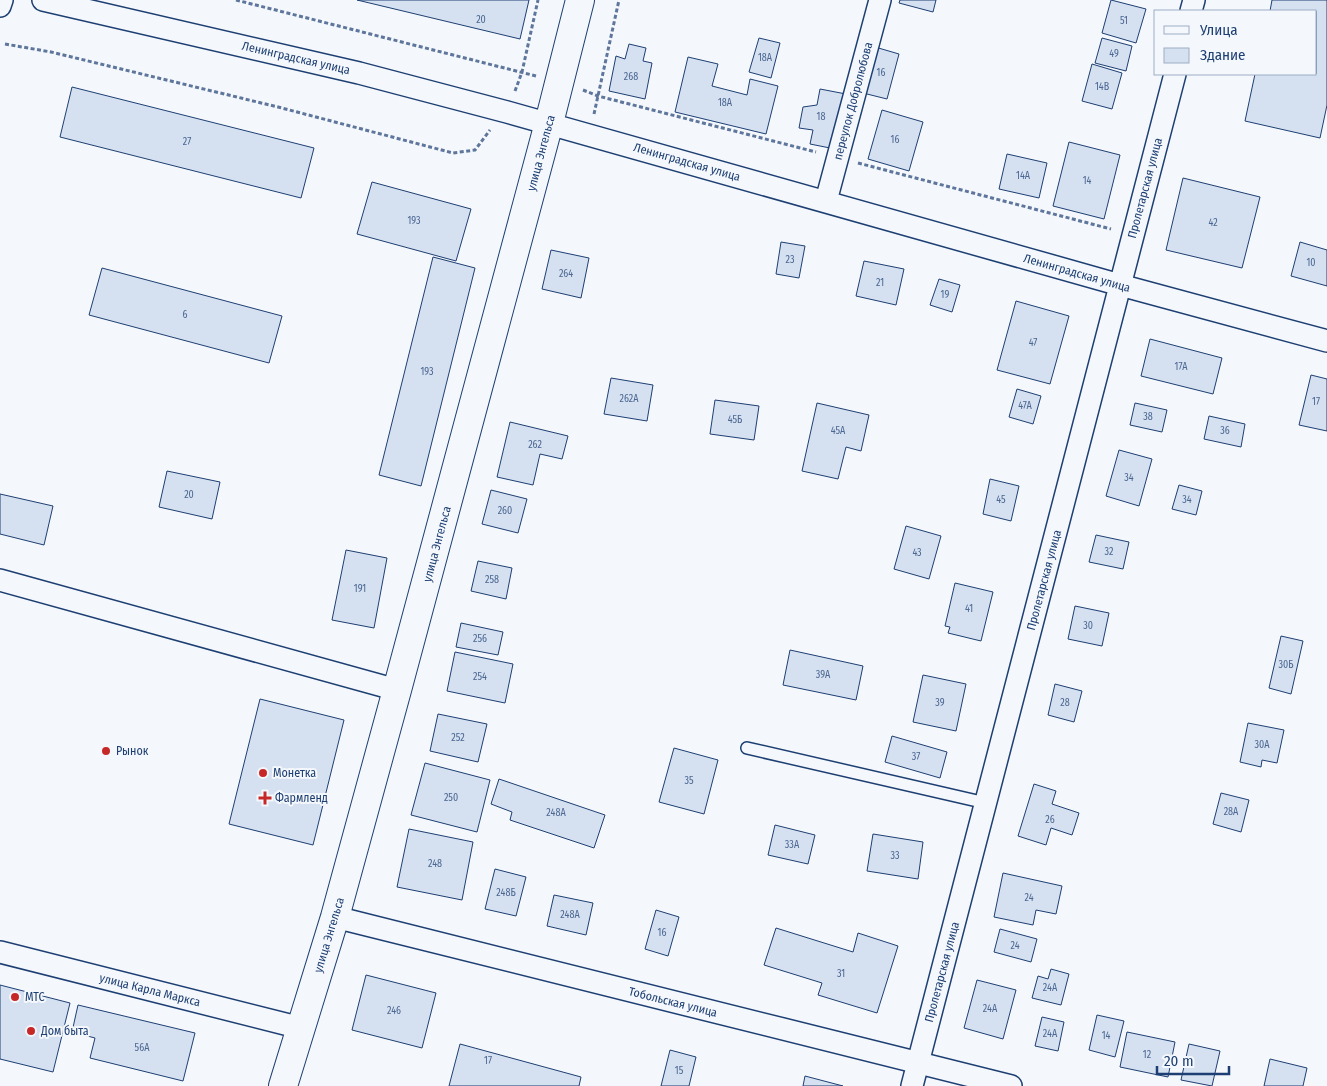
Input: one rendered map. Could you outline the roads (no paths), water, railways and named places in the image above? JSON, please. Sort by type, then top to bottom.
[{"type":"main road","name":"улица Энгельса","points":[[283,1086],[335,917],[398,690],[580,0]]},
{"type":"street","points":[[0,6],[2,0]]},
{"type":"street","name":"Ленинградская улица","points":[[43,0],[359,73],[549,123],[1120,285],[1327,341]]},
{"type":"street","name":"переулок Добролюбова","points":[[826,202],[880,0]]},
{"type":"street","name":"Пролетарская улица","points":[[912,1086],[1175,75]]},
{"type":"street","points":[[0,580],[398,690]]},
{"type":"street","name":"Тобольская улица","points":[[335,917],[1011,1086]]},
{"type":"street","name":"улица Карла Маркса","points":[[0,952],[301,1028]]},
{"type":"lane","points":[[746,748],[986,803]]},
{"type":"place","name":"Рынок","points":[[106,751]]},
{"type":"place","name":"Монетка","points":[[263,773]]},
{"type":"place","name":"Фармленд","points":[[265,798]]},
{"type":"place","name":"МТС","points":[[15,997]]},
{"type":"place","name":"Дом быта","points":[[31,1031]]}]
